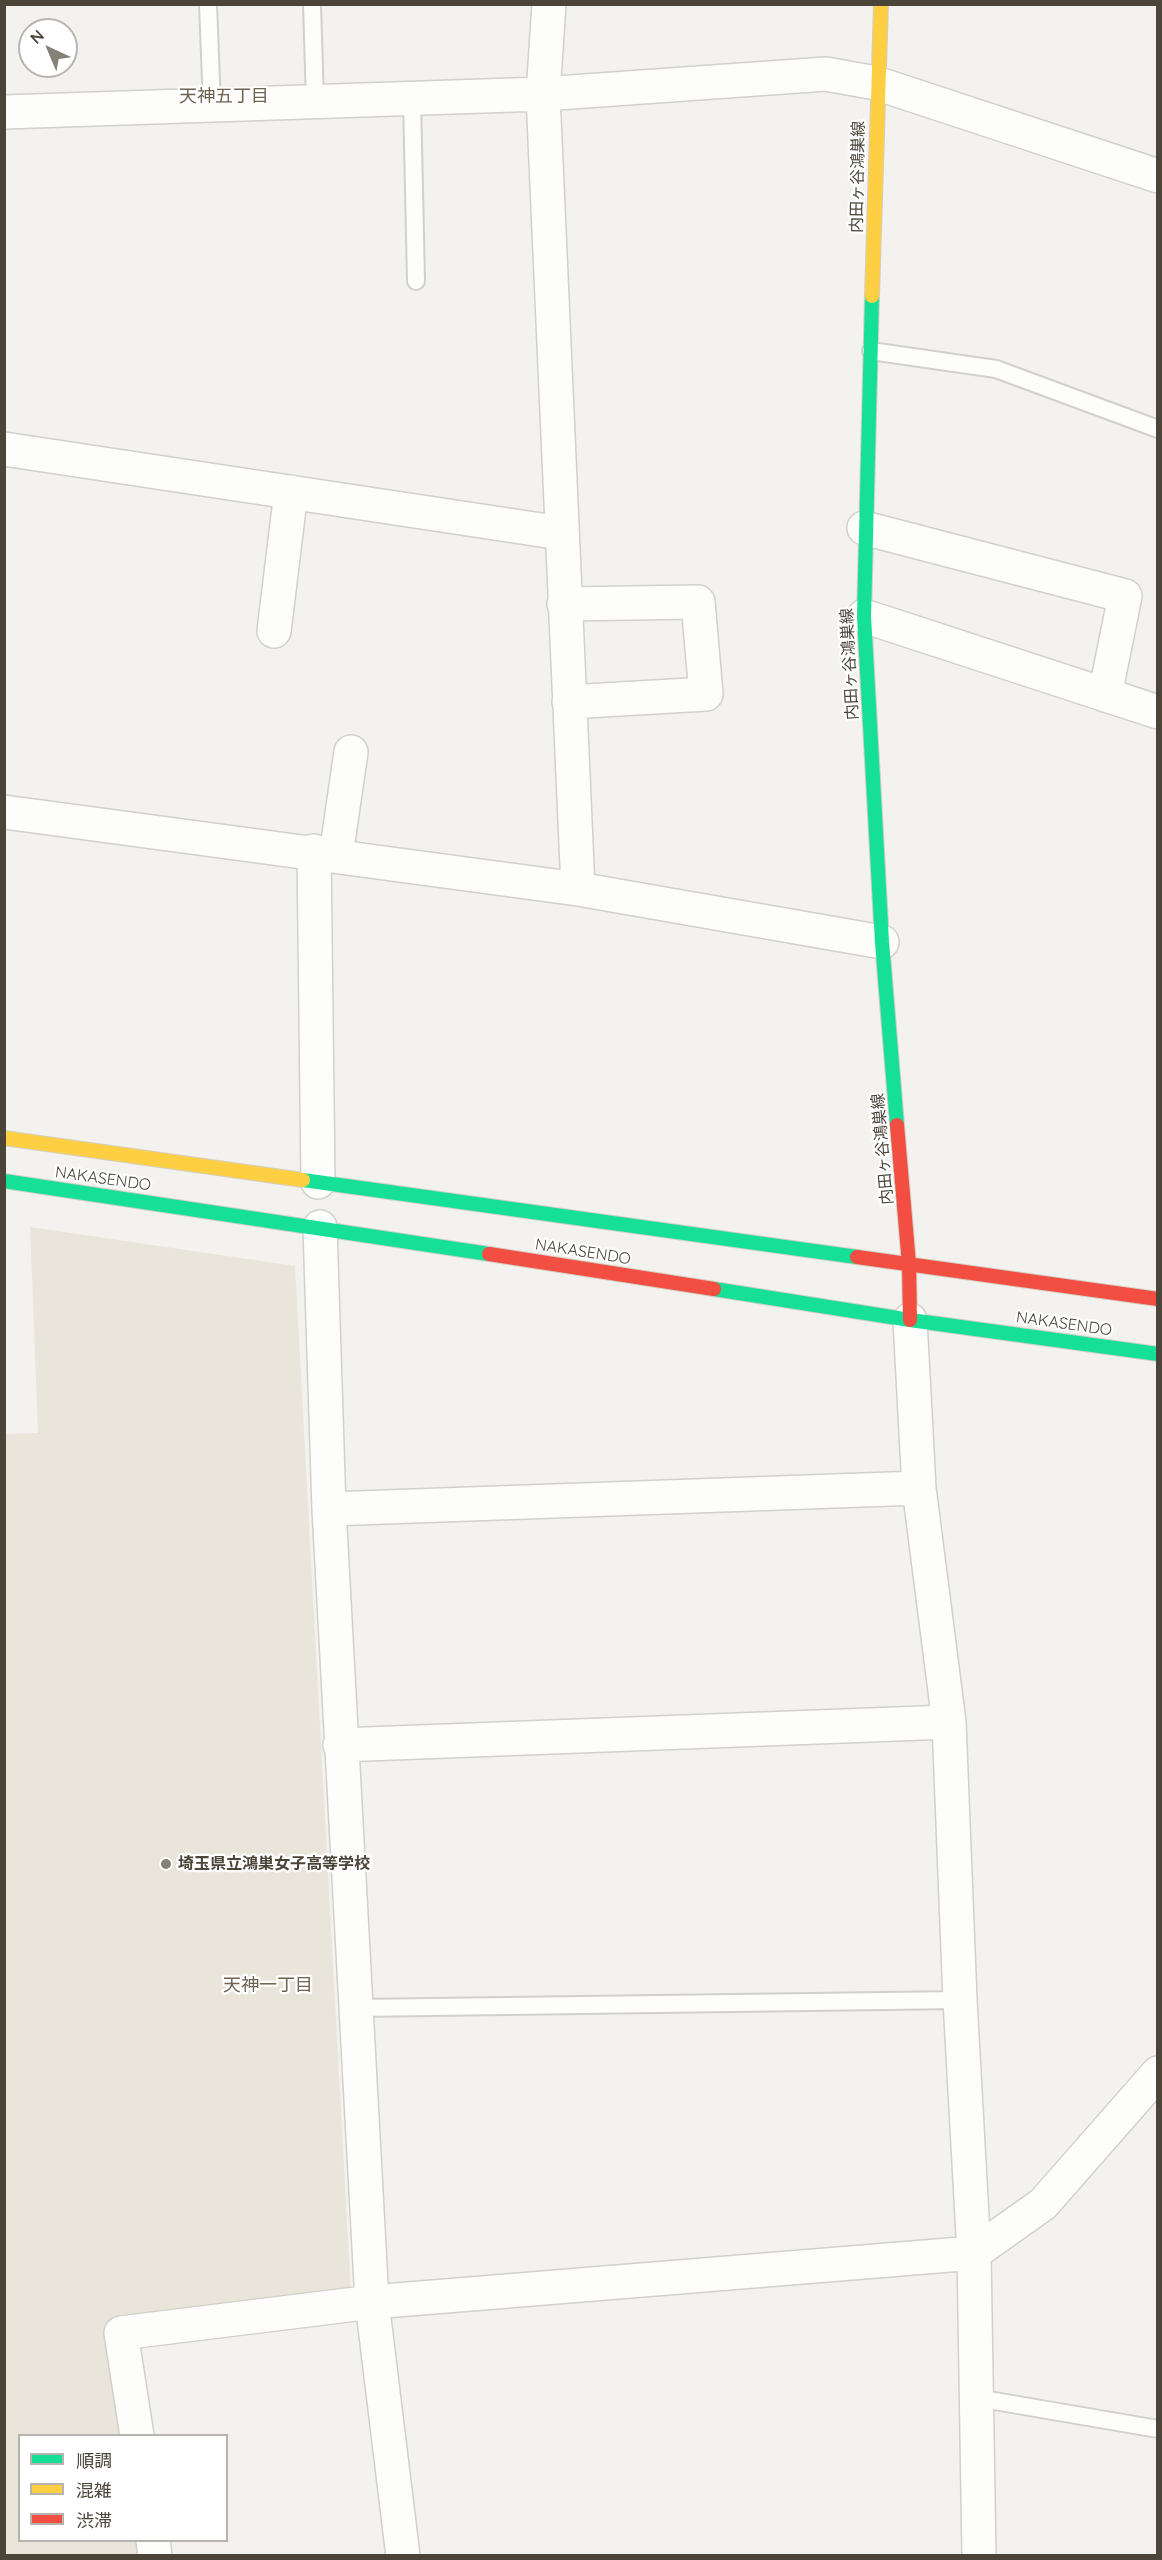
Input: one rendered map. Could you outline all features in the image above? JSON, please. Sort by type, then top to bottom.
[{"type":"main road","name":"内田ヶ谷鴻巣線","points":[[881,4],[876,83],[871,351],[864,528],[864,616],[882,942],[909,1264],[910,1320]]},
{"type":"main road","name":"NAKASENDO","points":[[4,1138],[1158,1299]]},
{"type":"main road","name":"NAKASENDO","points":[[4,1181],[320,1227],[910,1320],[1158,1354]]},
{"type":"street","points":[[549,4],[543,94],[578,889]]},
{"type":"street","points":[[4,112],[543,94],[826,74],[876,83],[1158,176]]},
{"type":"street","points":[[4,449],[561,533]]},
{"type":"street","points":[[274,631],[291,492]]},
{"type":"street","points":[[864,528],[1125,596],[1105,695]]},
{"type":"street","points":[[564,604],[698,602],[706,694],[569,702]]},
{"type":"street","points":[[864,616],[1158,712]]},
{"type":"street","points":[[318,1182],[325,853],[351,752]]},
{"type":"street","points":[[4,812],[325,853],[578,889],[882,942]]},
{"type":"street","points":[[320,1227],[328,1509],[372,2302],[403,2556]]},
{"type":"street","points":[[910,1320],[919,1488],[949,1722],[960,2000],[974,2253],[979,2556]]},
{"type":"street","points":[[328,1509],[919,1488]]},
{"type":"street","points":[[340,1745],[949,1722]]},
{"type":"street","points":[[137,2434],[121,2333],[372,2302],[974,2253],[1043,2204],[1158,2073]]},
{"type":"lane","points":[[208,4],[212,106]]},
{"type":"lane","points":[[312,4],[315,102]]},
{"type":"lane","points":[[412,99],[416,281]]},
{"type":"lane","points":[[871,351],[996,369],[1158,429]]},
{"type":"lane","points":[[356,2008],[960,2000]]},
{"type":"lane","points":[[977,2398],[1158,2429]]},
{"type":"shaded area","name":"埼玉県立鴻巣女子高等学校","points":[[30,1227],[295,1266],[351,2294],[104,2325],[122,2434],[18,2434],[18,2542],[140,2542],[142,2555],[5,2555],[4,1434],[38,1433]]},
{"type":"traffic: fast","points":[[872,296],[864,616],[882,942],[897,1125]]},
{"type":"traffic: fast","points":[[303,1180],[857,1257]]},
{"type":"traffic: fast","points":[[4,1181],[489,1254]]},
{"type":"traffic: fast","points":[[714,1289],[910,1320],[1158,1354]]},
{"type":"traffic: slow","points":[[872,296],[881,4]]},
{"type":"traffic: slow","points":[[4,1138],[303,1180]]},
{"type":"traffic: jam","points":[[897,1125],[909,1264],[910,1320]]},
{"type":"traffic: jam","points":[[489,1254],[714,1289]]},
{"type":"traffic: jam","points":[[857,1257],[1158,1299]]},
{"type":"place","name":"埼玉県立鴻巣女子高等学校","points":[[166,1864]]},
{"type":"district","name":"天神五丁目","points":[[224,97]]},
{"type":"district","name":"天神一丁目","points":[[268,1986]]}]
